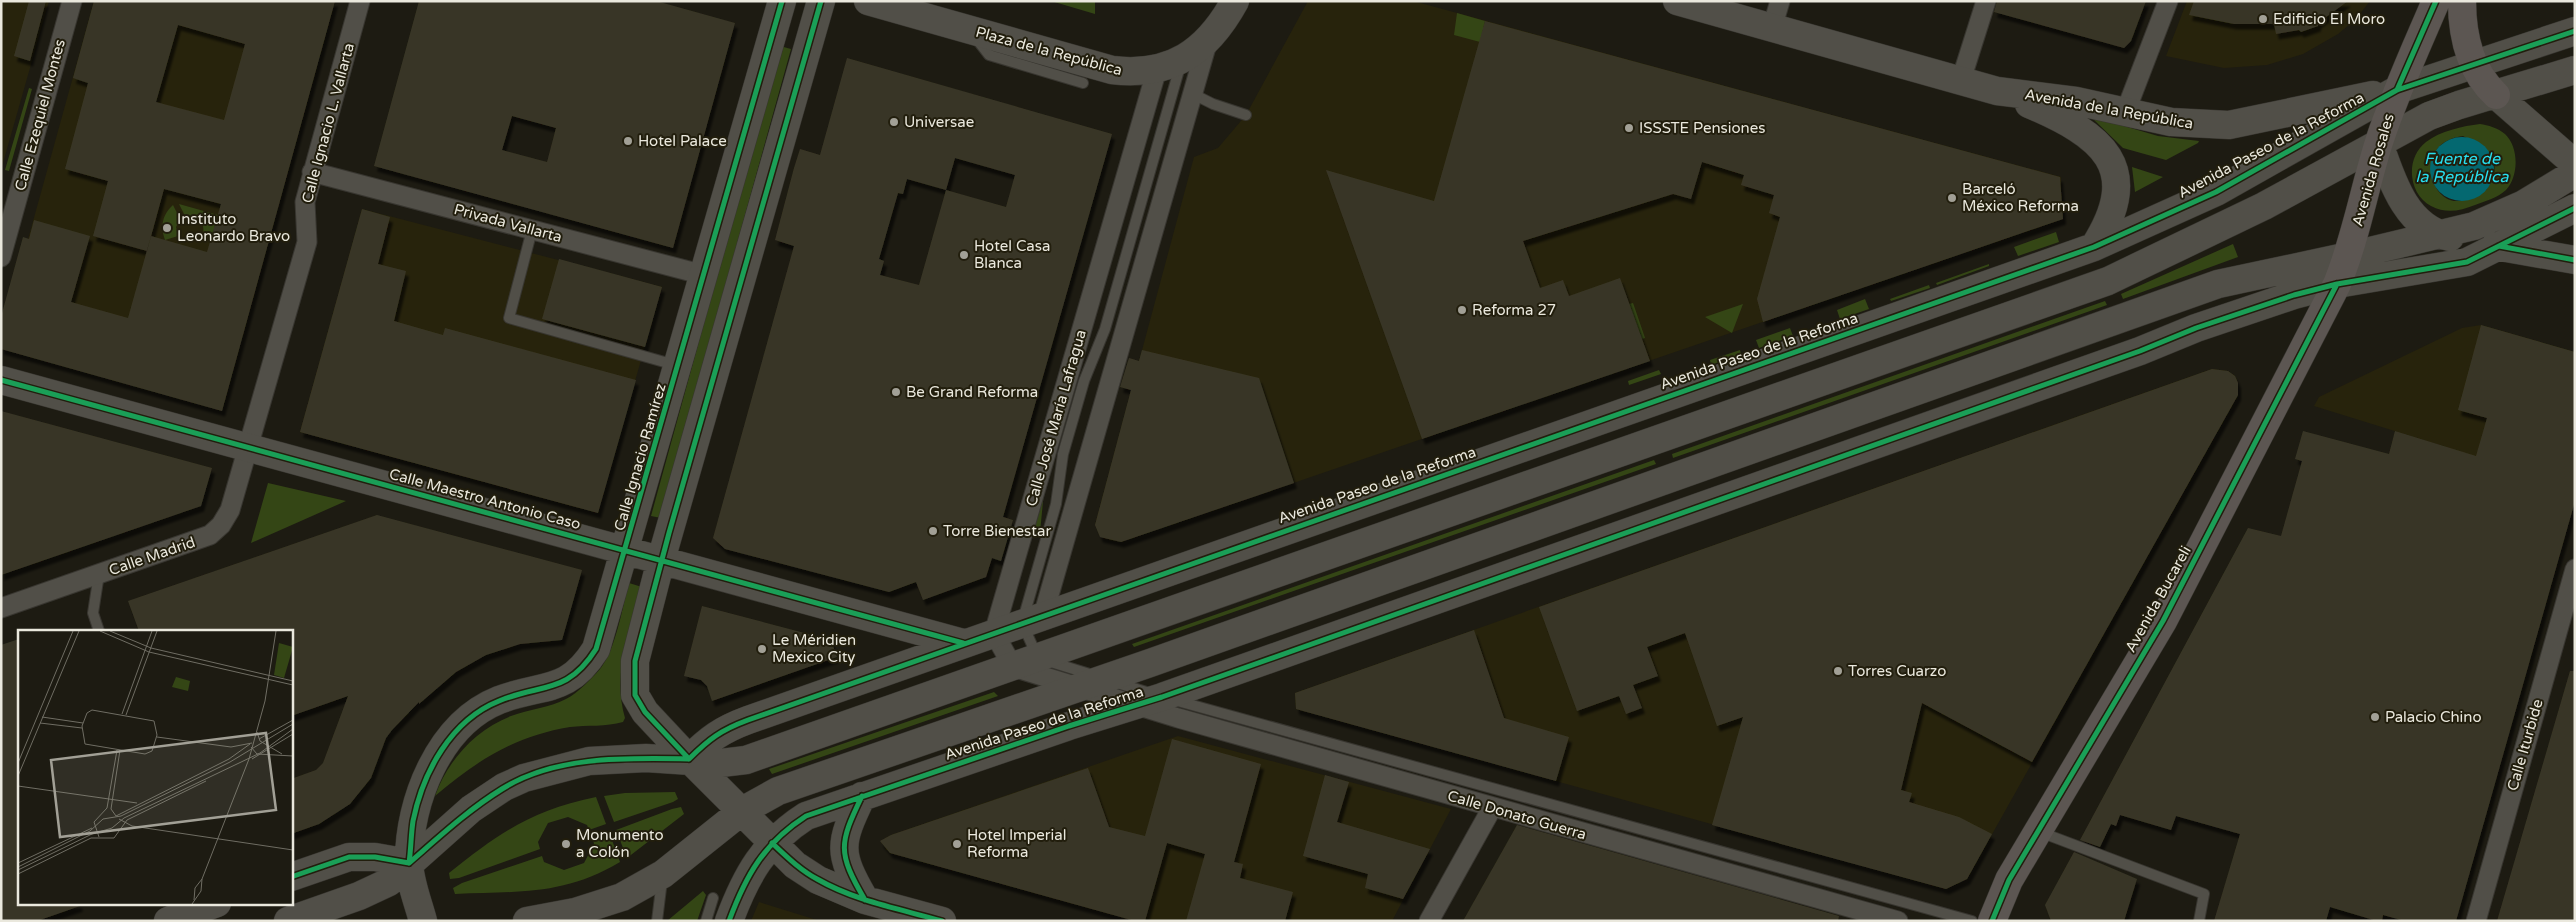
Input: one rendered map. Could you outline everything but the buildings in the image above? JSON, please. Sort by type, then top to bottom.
[{"type":"main road","name":"Avenida Rosales","points":[[2349,256],[2378,143],[2397,90],[2436,1]]},
{"type":"main road","points":[[2462,1],[2464,29],[2473,65],[2483,83],[2496,95]]},
{"type":"main road","name":"Avenida Bucareli","points":[[1992,921],[2009,880],[2162,621],[2338,284],[2349,256]]},
{"type":"street","name":"Calle Ezequiel Montes","points":[[1,257],[72,1]]},
{"type":"street","name":"Calle Ignacio L. Vallarta","points":[[249,448],[307,242],[305,202],[360,1]]},
{"type":"street","name":"Calle Ignacio Ramírez","points":[[423,921],[409,863],[413,821],[431,768],[452,735],[477,712],[499,700],[560,684],[586,664],[596,649],[626,551],[782,1]]},
{"type":"street","points":[[821,1],[661,560],[635,662],[635,695],[645,712],[689,759],[795,865],[818,880],[865,900],[942,921]]},
{"type":"street","name":"Plaza de la República","points":[[868,1],[1112,70],[1132,72],[1169,65]]},
{"type":"street","points":[[1032,619],[1208,40],[1235,1]]},
{"type":"street","name":"Avenida de la República","points":[[1678,1],[1997,91],[2064,119],[2096,141],[2106,153],[2115,176],[2115,206],[2108,224],[2094,247]]},
{"type":"street","points":[[1772,28],[1780,1]]},
{"type":"street","points":[[1961,80],[1986,1]]},
{"type":"street","points":[[2125,113],[2168,1]]},
{"type":"street","name":"Avenida Paseo de la Reforma","points":[[689,759],[709,739],[723,729],[963,643],[2094,247],[2216,192],[2397,90],[2575,31]]},
{"type":"street","points":[[1169,65],[1208,40]]},
{"type":"street","name":"Calle José María Lafragua","points":[[994,633],[1169,65]]},
{"type":"street","points":[[288,921],[389,882],[471,809],[524,778],[589,761],[646,758],[689,759],[721,763],[746,760],[2108,281],[2264,206],[2430,116],[2459,105],[2575,70]]},
{"type":"street","name":"Avenida de la República","points":[[1997,91],[2076,101],[2171,122],[2229,124],[2397,90]]},
{"type":"street","points":[[2496,95],[2575,164]]},
{"type":"street","points":[[2378,143],[2392,181],[2402,201],[2415,218],[2438,234],[2575,260]]},
{"type":"street","name":"Privada Vallarta","points":[[312,172],[704,275]]},
{"type":"street","name":"Avenida Paseo de la Reforma","points":[[527,921],[575,912],[622,897],[663,874],[742,811],[778,791],[1091,683],[2218,284],[2349,256],[2474,226],[2524,204],[2575,173]]},
{"type":"street","name":"Avenida Paseo de la Reforma","points":[[729,921],[751,870],[772,843],[786,829],[806,816],[1150,701],[2140,351],[2227,318],[2338,284],[2468,262],[2575,208]]},
{"type":"street","name":"Calle Maestro Antonio Caso","points":[[1,380],[963,643]]},
{"type":"street","name":"Calle Madrid","points":[[1,608],[210,535],[221,525],[230,510],[249,448]]},
{"type":"street","name":"Calle Iturbide","points":[[2476,921],[2575,569]]},
{"type":"street","points":[[994,633],[1014,667],[1091,683],[1150,701]]},
{"type":"street","name":"Calle Donato Guerra","points":[[1150,701],[1492,808],[1898,921]]},
{"type":"street","points":[[862,796],[849,822],[845,848],[850,872],[865,900]]},
{"type":"street","points":[[1429,921],[1492,808]]},
{"type":"street","points":[[292,877],[349,857],[375,857],[409,863]]},
{"type":"street","points":[[168,921],[214,904]]},
{"type":"lane","points":[[969,30],[989,55],[1083,83]]},
{"type":"lane","points":[[1169,65],[1105,329],[1084,381],[1063,454],[1056,504],[1032,619],[1038,658],[1091,683],[1150,701],[1972,921]]},
{"type":"lane","points":[[1193,94],[1213,104],[1246,115]]},
{"type":"lane","points":[[532,230],[508,318],[679,366]]},
{"type":"lane","points":[[99,574],[93,613],[99,630]]},
{"type":"lane","points":[[2038,831],[2204,894],[2199,921]]},
{"type":"lane","points":[[657,921],[663,874]]},
{"type":"lane","points":[[706,921],[713,898]]},
{"type":"shaded area","points":[[1,1],[49,1],[1,170]]},
{"type":"shaded area","points":[[94,1],[335,1],[222,411],[1,337]]},
{"type":"shaded area","points":[[1308,1],[1413,1],[2061,177],[2063,219],[1121,542],[1111,541],[1103,538],[1095,525],[1194,157],[1218,148],[1246,115]]},
{"type":"shaded area","points":[[2187,1],[2370,1],[2356,19],[2338,34],[2303,54],[2267,65],[2224,68],[2166,56]]},
{"type":"shaded area","points":[[362,209],[662,287],[598,510],[593,512],[300,432]]},
{"type":"shaded area","points":[[2481,325],[2575,352],[2575,501],[2443,446],[2314,406],[2319,397],[2462,328]]},
{"type":"shaded area","points":[[2212,369],[2228,371],[2235,376],[2238,383],[2238,395],[1967,879],[1946,889],[1296,709],[1295,693]]},
{"type":"shaded area","points":[[1178,736],[1451,809],[1392,921],[1135,921],[890,853],[885,849],[884,846],[891,835]]},
{"type":"shaded area","points":[[759,902],[820,921],[751,921]]},
{"type":"green space","points":[[1051,1],[1095,1],[1095,14]]},
{"type":"green space","points":[[1457,13],[1485,21],[1480,42],[1454,35]]},
{"type":"green space","points":[[780,46],[791,49],[661,518],[651,516]]},
{"type":"green space","points":[[29,88],[32,89],[9,171],[5,170]]},
{"type":"green space","points":[[2090,116],[2158,136],[2199,141],[2166,160],[2123,148]]},
{"type":"green space","points":[[2480,124],[2493,127],[2505,134],[2510,140],[2516,162],[2510,184],[2503,193],[2464,209],[2448,211],[2431,206],[2418,193],[2412,176],[2412,166],[2419,149],[2438,135]],"holes":[[[2463,136],[2487,151],[2494,163],[2494,170],[2486,190],[2472,197],[2457,201],[2447,199],[2439,192],[2431,171],[2432,159],[2437,149],[2448,141]]]},
{"type":"green space","points":[[2132,167],[2163,177],[2135,192]]},
{"type":"green space","points":[[179,204],[218,215],[211,240],[202,236],[203,228],[200,221],[194,217],[185,216]]},
{"type":"green space","points":[[173,205],[180,219],[176,227],[178,236],[165,240],[163,221],[166,213]]},
{"type":"green space","points":[[2056,232],[2059,242],[2018,256],[2014,247]]},
{"type":"green space","points":[[2233,244],[2238,257],[2123,299],[2121,294]]},
{"type":"green space","points":[[1989,264],[1989,266],[1937,285],[1936,283]]},
{"type":"green space","points":[[1929,285],[1930,288],[1891,301],[1890,299]]},
{"type":"green space","points":[[1865,299],[1869,309],[1840,319],[1837,310]]},
{"type":"green space","points":[[2105,301],[2107,305],[1673,458],[1672,454]]},
{"type":"green space","points":[[1633,303],[1645,338],[1642,339],[1629,304]]},
{"type":"green space","points":[[1743,304],[1732,333],[1705,317]]},
{"type":"green space","points":[[1790,328],[1793,336],[1759,348],[1756,340]]},
{"type":"green space","points":[[1740,350],[1741,354],[1711,365],[1710,360]]},
{"type":"green space","points":[[1659,370],[1661,374],[1629,385],[1628,381]]},
{"type":"green space","points":[[1654,460],[1656,464],[1134,647],[1132,644]]},
{"type":"green space","points":[[268,483],[346,501],[251,543]]},
{"type":"green space","points":[[1044,491],[1040,533],[1033,531]]},
{"type":"green space","points":[[629,583],[642,587],[624,652],[620,685],[625,718],[623,722],[570,727],[531,737],[481,761],[435,796],[447,770],[455,759],[464,748],[486,729],[511,716],[566,699],[580,690],[600,669],[606,661],[614,640]]},
{"type":"green space","points":[[994,692],[998,696],[772,774],[769,769]]},
{"type":"green space","points":[[675,792],[678,799],[673,802],[614,822],[604,796],[625,793]]},
{"type":"green space","points":[[596,797],[606,824],[589,830],[587,825],[568,817],[548,823],[538,842],[540,849],[459,878],[450,879],[449,873],[484,846],[517,825],[553,809]]},
{"type":"green space","points":[[681,807],[684,814],[627,858],[616,830]]},
{"type":"green space","points":[[609,832],[620,862],[599,873],[579,881],[540,890],[455,894],[453,888],[462,883],[542,856],[544,862],[564,870],[584,863],[594,844],[593,839]]},
{"type":"green space","points":[[703,891],[706,895],[697,921],[667,921]]},
{"type":"water","name":"Fuente de la República","points":[[2456,137],[2468,137],[2485,146],[2492,157],[2494,169],[2492,181],[2485,192],[2468,201],[2456,201],[2444,196],[2435,187],[2430,175],[2430,163],[2435,151],[2444,142]]},
{"type":"cycle path","points":[[409,863],[413,821],[424,784],[432,767],[453,734],[482,710],[499,701],[514,695],[553,686],[564,681],[575,674],[596,649],[782,1]]},
{"type":"cycle path","points":[[689,759],[645,712],[635,695],[635,661],[669,533],[821,1]]},
{"type":"cycle path","points":[[2397,90],[2436,1]]},
{"type":"cycle path","points":[[409,863],[477,806],[502,789],[523,778],[569,764],[593,761],[642,758],[689,759],[716,736],[748,720],[2094,247],[2216,192],[2397,90],[2575,31]]},
{"type":"cycle path","points":[[729,921],[742,889],[758,861],[779,837],[806,816],[1069,726],[1162,697],[2140,351],[2196,328],[2294,295],[2337,284],[2467,262],[2575,208]]},
{"type":"cycle path","points":[[2499,246],[2575,260]]},
{"type":"cycle path","points":[[1992,921],[2009,880],[2163,621],[2337,284]]},
{"type":"cycle path","points":[[1,380],[963,643]]},
{"type":"cycle path","points":[[862,796],[845,837],[844,848],[849,870],[865,900]]},
{"type":"cycle path","points":[[772,843],[805,871],[832,887],[878,904],[942,921]]},
{"type":"cycle path","points":[[292,877],[349,857],[375,857],[409,863]]},
{"type":"place","name":"Edificio El Moro","points":[[2263,19]]},
{"type":"place","name":"Universae","points":[[894,122]]},
{"type":"place","name":"ISSSTE Pensiones","points":[[1629,128]]},
{"type":"place","name":"Hotel Palace","points":[[628,141]]},
{"type":"place","name":"Barceló México Reforma","points":[[1952,198]]},
{"type":"place","name":"Instituto Leonardo Bravo","points":[[167,228]]},
{"type":"place","name":"Hotel Casa Blanca","points":[[964,255]]},
{"type":"place","name":"Reforma 27","points":[[1462,310]]},
{"type":"place","name":"Be Grand Reforma","points":[[896,392]]},
{"type":"place","name":"Torre Bienestar","points":[[933,531]]},
{"type":"place","name":"Le Méridien Mexico City","points":[[762,649]]},
{"type":"place","name":"Torres Cuarzo","points":[[1838,671]]},
{"type":"place","name":"Palacio Chino","points":[[2375,717]]},
{"type":"place","name":"Monumento a Colón","points":[[566,844]]},
{"type":"place","name":"Hotel Imperial Reforma","points":[[957,844]]}]
